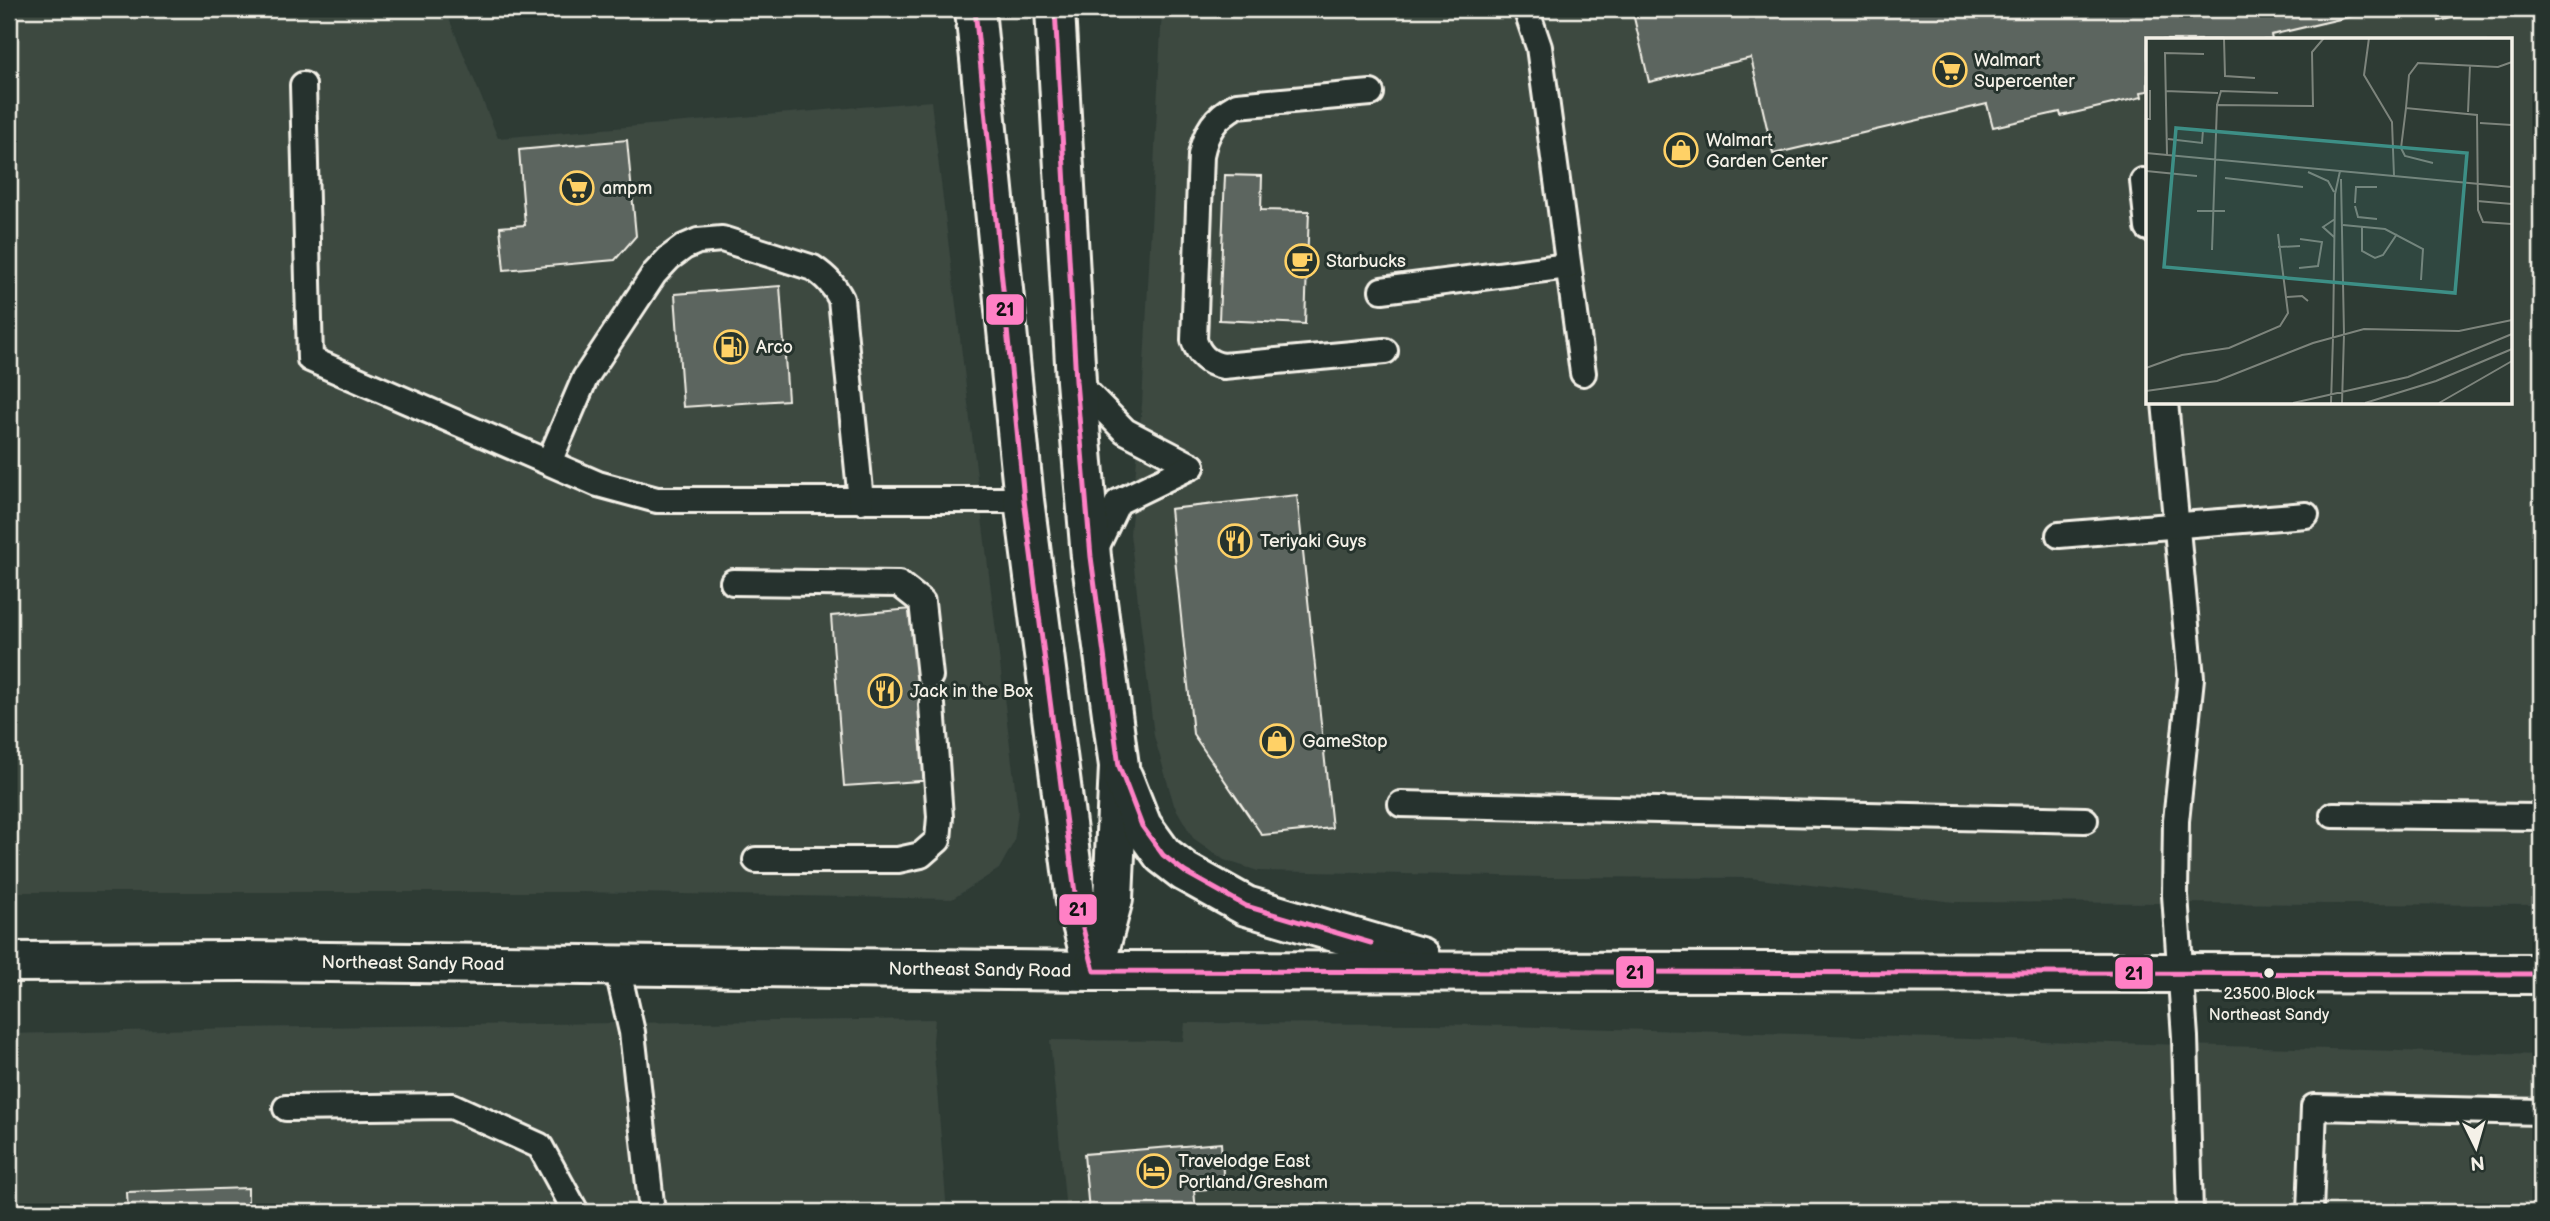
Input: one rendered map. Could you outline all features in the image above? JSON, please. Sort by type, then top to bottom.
[{"type":"main road","points":[[975,9],[1024,500],[1076,901],[1094,971]]},
{"type":"main road","points":[[1055,9],[1076,381],[1091,557],[1119,766],[1113,899],[1094,971]]},
{"type":"main road","points":[[1119,766],[1142,826],[1163,855],[1185,872],[1246,906],[1462,970]]},
{"type":"main road","name":"Northeast Sandy Road","points":[[9,962],[244,961],[1094,971],[2541,974]]},
{"type":"lane","points":[[1526,9],[1539,47],[1583,373]]},
{"type":"lane","points":[[303,85],[310,359],[598,484],[657,500],[1024,500]]},
{"type":"lane","points":[[1371,93],[1237,105],[1223,113],[1211,125],[1204,139],[1201,155],[1194,340],[1204,358],[1223,366],[1385,351]]},
{"type":"lane","points":[[2143,181],[2146,216]]},
{"type":"lane","points":[[550,462],[585,378],[654,274],[684,247],[698,241],[722,239],[813,268],[836,288],[841,299],[861,501]]},
{"type":"lane","points":[[1382,290],[1569,266]]},
{"type":"lane","points":[[1076,381],[1125,430],[1192,466],[1118,502],[1091,557]]},
{"type":"lane","points":[[2165,404],[2191,678],[2176,821],[2175,895],[2185,1037],[2190,1212]]},
{"type":"lane","points":[[2059,536],[2306,515]]},
{"type":"lane","points":[[733,582],[899,584],[922,602],[930,676]]},
{"type":"lane","points":[[756,860],[898,860],[921,855],[938,840],[940,817],[932,705]]},
{"type":"lane","points":[[1401,804],[2085,820]]},
{"type":"lane","points":[[2333,815],[2541,817]]},
{"type":"lane","points":[[617,967],[632,1032],[652,1212]]},
{"type":"lane","points":[[286,1108],[452,1106],[540,1146],[576,1212]]},
{"type":"lane","points":[[2310,1212],[2314,1107],[2541,1112]]},
{"type":"shaded area","points":[[9,9],[445,9],[498,138],[931,101],[1018,811],[1014,842],[999,869],[952,899],[578,892],[9,892]]},
{"type":"shaded area","points":[[1162,9],[2541,9],[2541,905],[1954,902],[1750,878],[1258,871],[1224,860],[1193,838],[1174,805],[1154,736],[1130,534],[1142,404]]},
{"type":"shaded area","points":[[935,1019],[933,1041],[947,1212],[9,1212],[9,1034],[236,1028]]},
{"type":"shaded area","points":[[1185,1023],[1439,1024],[2541,1055],[2541,1212],[1066,1212],[1050,1040],[1183,1041]]},
{"type":"building","name":"Walmart Supercenter","points":[[1632,9],[2383,9],[2271,35],[2272,38],[2146,38],[2146,91],[2141,92],[2142,97],[2061,116],[2060,112],[1993,127],[1987,104],[1773,154],[1751,58],[1649,82]]},
{"type":"building","points":[[2436,9],[2489,9],[2439,21]]},
{"type":"building","name":"ampm","points":[[627,140],[636,236],[615,260],[504,270],[500,227],[525,225],[519,150]]},
{"type":"building","points":[[1225,175],[1262,176],[1261,210],[1309,211],[1305,324],[1219,320]]},
{"type":"building","name":"Arco","points":[[780,286],[788,400],[683,407],[675,294]]},
{"type":"building","points":[[1297,495],[1332,828],[1262,835],[1193,734],[1170,509]]},
{"type":"building","name":"Jack in the Box","points":[[912,609],[917,677],[933,675],[935,705],[919,706],[923,756],[934,755],[935,780],[844,786],[831,616]]},
{"type":"building","name":"Travelodge East Portland/Gresham","points":[[1221,1143],[1224,1188],[1194,1190],[1196,1212],[1089,1212],[1084,1154]]},
{"type":"building","points":[[248,1188],[248,1212],[128,1212],[127,1192]]},
{"type":"transit line","name":"21","points":[[975,9],[1024,500],[1076,901],[1094,971],[2541,974]]},
{"type":"transit line","name":"21","points":[[1055,9],[1076,381],[1091,557],[1119,766],[1142,826],[1163,855],[1185,872],[1246,906],[1371,943]]},
{"type":"place","name":"Walmart Supercenter","points":[[1950,70]]},
{"type":"place","name":"Walmart Garden Center","points":[[1681,150]]},
{"type":"place","name":"ampm","points":[[577,188]]},
{"type":"place","name":"Starbucks","points":[[1302,261]]},
{"type":"place","name":"Arco","points":[[731,347]]},
{"type":"place","name":"Teriyaki Guys","points":[[1235,541]]},
{"type":"place","name":"Jack in the Box","points":[[885,691]]},
{"type":"place","name":"GameStop","points":[[1277,741]]},
{"type":"place","name":"23500 Block Northeast Sandy","points":[[2269,973]]},
{"type":"place","name":"Travelodge East Portland/Gresham","points":[[1154,1171]]}]
